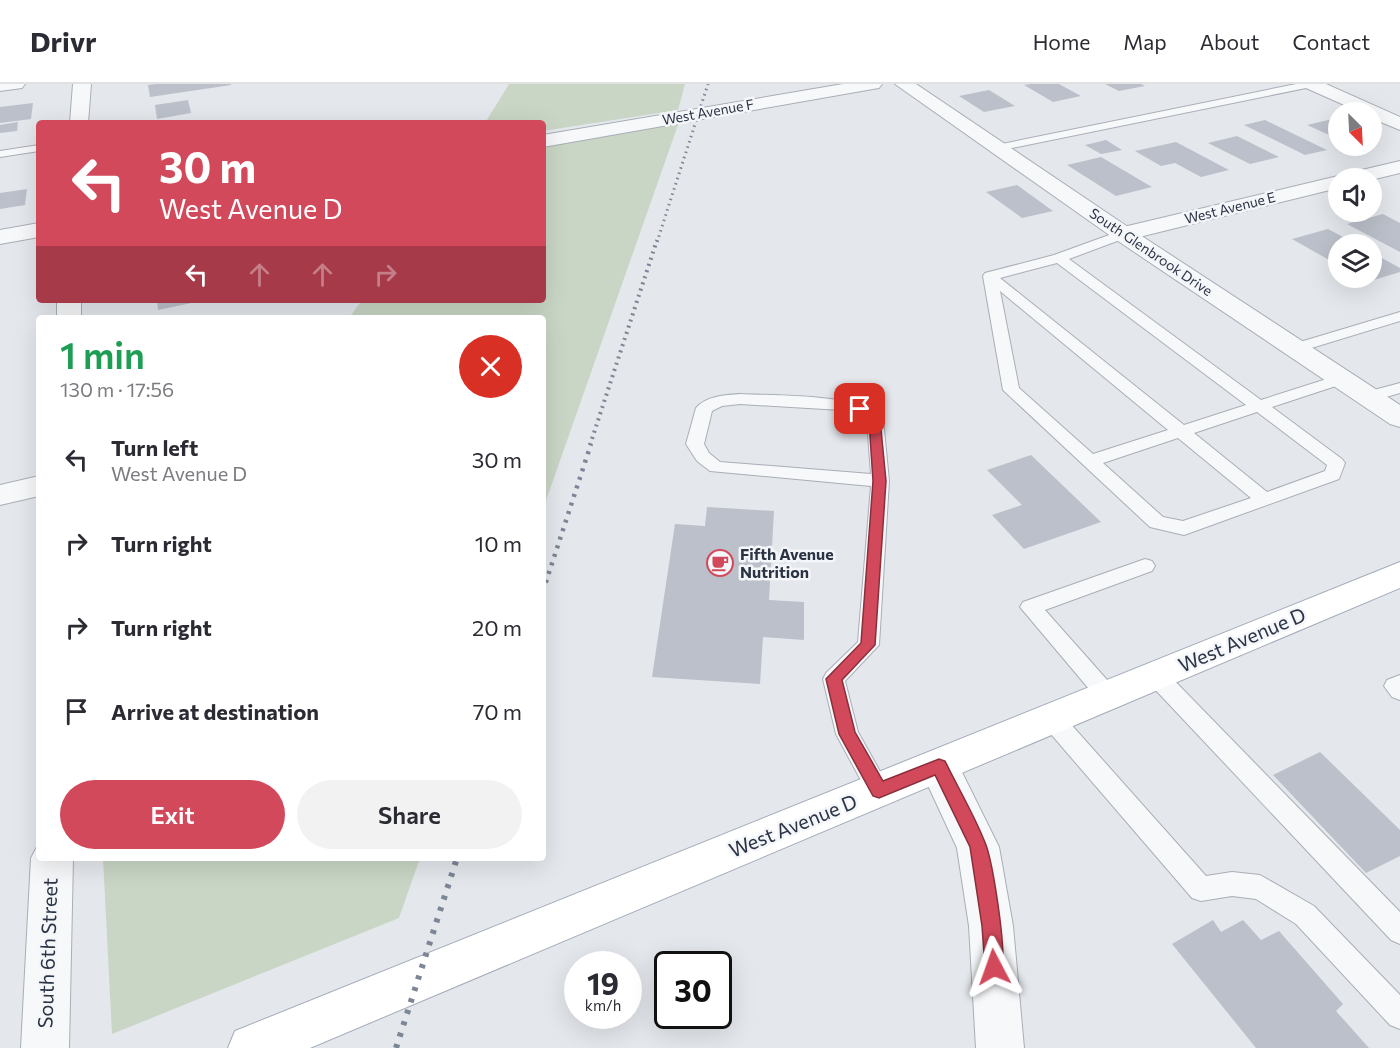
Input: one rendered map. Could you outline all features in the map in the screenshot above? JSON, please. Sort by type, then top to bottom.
[{"type":"main road","name":"West Avenue D","points":[[252,1048],[1400,574]]},
{"type":"street","points":[[0,86],[16,84]]},
{"type":"street","points":[[79,120],[82,84]]},
{"type":"street","name":"West Avenue F","points":[[546,140],[873,84]]},
{"type":"street","name":"South Glenbrook Drive","points":[[904,84],[1123,234],[1400,418]]},
{"type":"street","points":[[1312,84],[1400,124]]},
{"type":"street","points":[[1382,171],[1400,167]]},
{"type":"street","name":"West Avenue E","points":[[1123,234],[1328,184]]},
{"type":"street","points":[[0,237],[36,231]]},
{"type":"street","points":[[0,495],[36,487]]},
{"type":"street","points":[[939,766],[978,847],[991,926],[1000,1048]]},
{"type":"street","name":"South 6th Street","points":[[45,1048],[52,861]]},
{"type":"lane","points":[[997,148],[1312,84]]},
{"type":"lane","points":[[0,154],[36,148]]},
{"type":"lane","points":[[990,276],[1059,258],[1123,234]]},
{"type":"lane","points":[[990,276],[1011,390],[1157,522],[1184,528],[1333,475],[1336,463],[1059,258]]},
{"type":"lane","points":[[990,276],[1264,499]]},
{"type":"lane","points":[[1295,348],[1400,316]]},
{"type":"lane","points":[[1090,461],[1342,379]]},
{"type":"lane","points":[[1369,397],[1400,388]]},
{"type":"lane","points":[[879,790],[847,734],[834,679],[868,645],[880,481],[875,419],[860,409],[841,405],[740,399],[719,401],[704,408],[695,444],[703,457],[716,467],[880,481]]},
{"type":"lane","points":[[1108,696],[1030,607],[1145,566]]},
{"type":"lane","points":[[1156,676],[1400,931]]},
{"type":"lane","points":[[1053,719],[1201,889],[1232,884],[1260,887],[1305,915],[1400,1015]]},
{"type":"green space","points":[[509,84],[685,84],[678,110],[546,131],[546,120],[487,120]]},
{"type":"green space","points":[[679,122],[546,500],[546,315],[351,315],[360,303],[546,303],[546,145]]},
{"type":"green space","points":[[103,861],[419,861],[399,918],[112,1034]]},
{"type":"building","points":[[1059,84],[1081,96],[1053,102],[1024,85]]},
{"type":"building","points":[[1105,84],[1141,84],[1145,86],[1119,91]]},
{"type":"building","points":[[148,85],[231,85],[150,97]]},
{"type":"building","points":[[989,90],[1015,106],[984,112],[959,96]]},
{"type":"building","points":[[188,100],[191,113],[157,119],[155,105]]},
{"type":"building","points":[[33,103],[31,119],[0,123],[0,107]]},
{"type":"building","points":[[1265,120],[1327,150],[1305,155],[1244,125]]},
{"type":"building","points":[[1328,120],[1328,134],[1307,125]]},
{"type":"building","points":[[18,122],[17,131],[0,133],[0,125]]},
{"type":"building","points":[[1237,136],[1279,157],[1250,164],[1208,143]]},
{"type":"building","points":[[1106,140],[1122,150],[1101,154],[1085,145]]},
{"type":"building","points":[[1176,142],[1229,170],[1201,177],[1175,163],[1161,166],[1135,151]]},
{"type":"building","points":[[1101,157],[1152,187],[1116,196],[1067,165]]},
{"type":"building","points":[[1017,185],[1053,211],[1022,218],[986,192]]},
{"type":"building","points":[[27,189],[25,205],[0,209],[0,193]]},
{"type":"building","points":[[1382,214],[1400,223],[1400,252],[1382,242],[1382,234],[1366,234],[1347,224],[1382,222]]},
{"type":"building","points":[[1328,229],[1337,234],[1328,234],[1328,259],[1292,239]]},
{"type":"building","points":[[1382,258],[1400,268],[1400,272],[1382,277]]},
{"type":"building","points":[[157,303],[191,303],[158,310]]},
{"type":"building","points":[[1031,455],[1101,522],[1024,549],[992,515],[1022,505],[987,470]]},
{"type":"building","name":"Fifth Avenue Nutrition","points":[[707,507],[774,511],[769,600],[804,602],[804,640],[763,637],[760,684],[652,677],[675,524],[705,526]]},
{"type":"building","points":[[1320,752],[1400,830],[1400,856],[1366,873],[1273,775]]},
{"type":"building","points":[[1213,920],[1221,932],[1243,920],[1261,940],[1279,931],[1343,1004],[1336,1011],[1369,1048],[1256,1048],[1172,944]]},
{"type":"railway","points":[[657,242],[708,84]]},
{"type":"railway","points":[[590,445],[657,240]]},
{"type":"railway","points":[[546,582],[591,444]]},
{"type":"railway","points":[[396,1048],[456,861]]},
{"type":"place","name":"Fifth Avenue Nutrition","points":[[720,563]]},
{"type":"route","points":[[860,409],[875,419],[880,481],[868,645],[834,679],[847,734],[879,790],[939,766],[978,847],[991,926],[994,967]]}]
